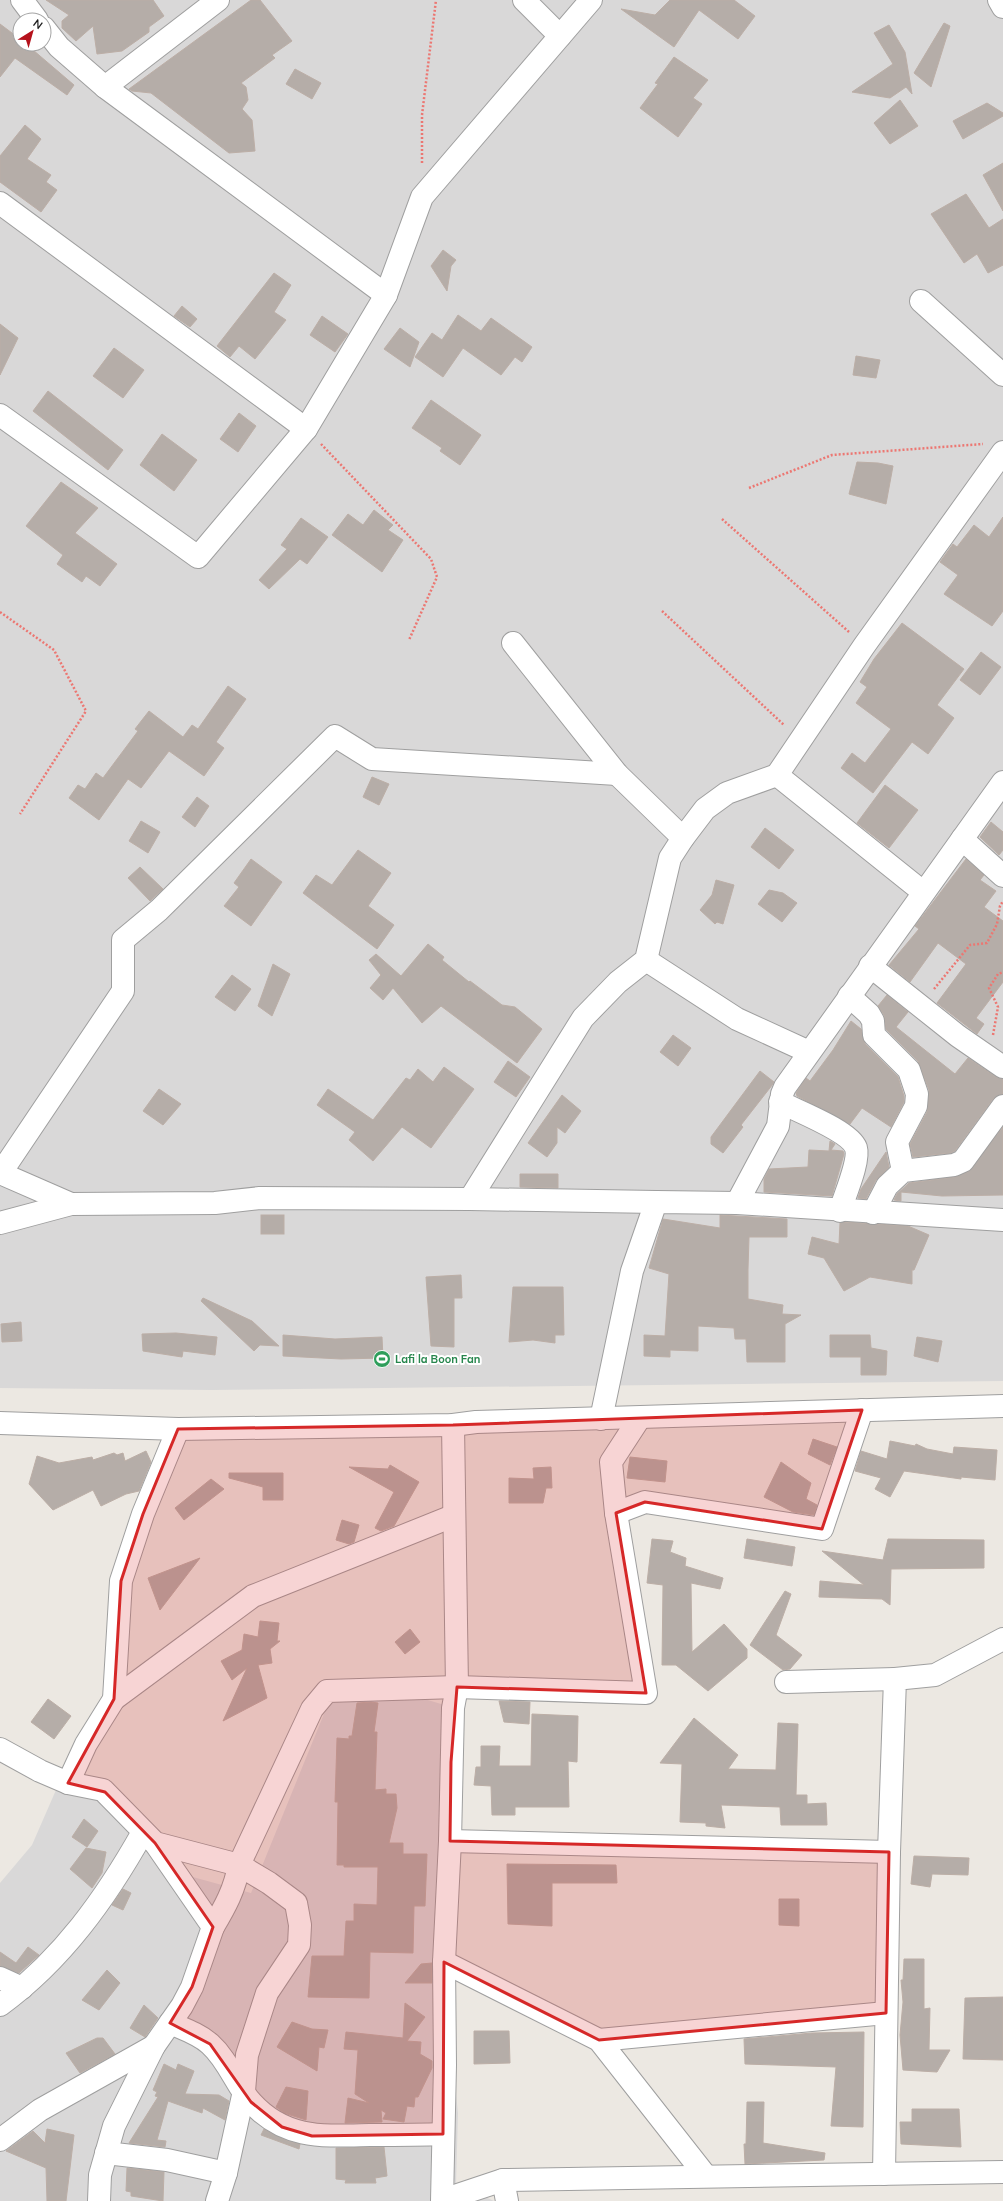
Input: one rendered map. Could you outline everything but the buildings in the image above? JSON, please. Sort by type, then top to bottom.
[{"type":"street","points":[[22,0],[31,12]]},
{"type":"street","points":[[105,87],[218,0]]},
{"type":"street","points":[[524,0],[560,36]]},
{"type":"street","points":[[0,415],[198,556],[306,428],[386,295],[422,197],[591,0]]},
{"type":"street","points":[[999,0],[1003,7]]},
{"type":"street","points":[[52,38],[59,47],[105,87],[386,295]]},
{"type":"street","points":[[0,202],[306,428]]},
{"type":"street","points":[[921,301],[1003,375]]},
{"type":"street","points":[[470,1199],[582,1018],[618,982],[646,960],[670,858],[683,838],[705,809],[727,793],[777,775],[799,739],[864,646],[995,448]]},
{"type":"street","points":[[513,643],[617,774],[683,838]]},
{"type":"street","points":[[72,1204],[0,1174],[123,991],[123,940],[160,910],[335,736],[372,759],[617,774]]},
{"type":"street","points":[[777,775],[923,892]]},
{"type":"street","points":[[737,1203],[778,1126],[780,1102],[786,1087],[870,966],[1003,782]]},
{"type":"street","points":[[962,839],[1003,876]]},
{"type":"street","points":[[646,960],[737,1019],[809,1052]]},
{"type":"street","points":[[870,966],[967,1042],[996,1062]]},
{"type":"street","points":[[849,996],[869,1014],[873,1021],[874,1036],[905,1064],[913,1079],[917,1102],[897,1142],[902,1171]]},
{"type":"street","points":[[780,1102],[848,1137],[856,1148],[857,1158],[840,1211]]},
{"type":"street","points":[[873,1213],[887,1186],[902,1171],[960,1163],[966,1158],[1003,1106]]},
{"type":"street","points":[[0,1223],[72,1204],[215,1203],[260,1198],[470,1199],[737,1203],[840,1211],[1003,1220]]},
{"type":"street","points":[[601,1419],[632,1271],[656,1202]]},
{"type":"street","points":[[0,1423],[178,1429],[453,1425],[476,1422],[639,1419],[1003,1406]]},
{"type":"street","points":[[616,1513],[645,1502],[822,1529],[862,1410]]},
{"type":"street","points":[[99,2201],[100,2176],[114,2126],[154,2046],[192,1987],[213,1927],[236,1883],[239,1865],[312,1708],[322,1694],[327,1691],[457,1687],[646,1693],[616,1513],[611,1462],[639,1419]]},
{"type":"street","points":[[453,1425],[453,1516],[457,1687],[453,1708],[450,1841],[444,1962],[442,2200],[505,2191],[706,2175],[1003,2172]]},
{"type":"street","points":[[114,1698],[121,1581],[142,1514],[178,1429]]},
{"type":"street","points":[[68,1783],[86,1744],[114,1698],[253,1596],[453,1516]]},
{"type":"street","points":[[786,1682],[895,1679],[935,1675],[1003,1640]]},
{"type":"street","points":[[884,2174],[889,1852],[895,1679]]},
{"type":"street","points":[[0,1749],[40,1771],[68,1783],[103,1790],[149,1837],[213,1927]]},
{"type":"street","points":[[149,1837],[239,1865],[269,1883],[296,1904],[300,1925],[299,1945],[267,1993],[247,2056],[244,2091],[226,2173],[217,2201]]},
{"type":"street","points":[[0,2005],[22,1988],[86,1921],[118,1875],[149,1837]]},
{"type":"street","points":[[450,1841],[889,1852]]},
{"type":"street","points":[[444,1962],[599,2040],[706,2175]]},
{"type":"street","points":[[0,1978],[22,1988]]},
{"type":"street","points":[[599,2040],[886,2012]]},
{"type":"street","points":[[170,2023],[195,2034],[210,2044],[222,2057],[251,2102],[264,2115],[282,2127],[312,2136],[443,2134]]},
{"type":"street","points":[[0,2140],[40,2110],[154,2046]]},
{"type":"street","points":[[106,2153],[167,2160],[226,2173]]},
{"type":"path","points":[[422,197],[422,115],[436,0]]},
{"type":"path","points":[[306,428],[432,559],[437,577],[409,640]]},
{"type":"path","points":[[749,488],[832,455],[995,448]]},
{"type":"path","points":[[722,520],[864,646]]},
{"type":"path","points":[[662,611],[799,739]]},
{"type":"path","points":[[0,612],[54,650],[86,711],[20,814]]},
{"type":"path","points":[[920,1006],[970,945],[987,943],[997,924],[1000,906],[1003,901]]},
{"type":"path","points":[[996,1062],[998,1007],[989,988],[998,974],[1003,972]]},
{"type":"highlighted area","points":[[862,1410],[822,1529],[645,1502],[616,1513],[646,1693],[457,1687],[451,1762],[450,1841],[889,1852],[886,2013],[599,2040],[444,1962],[443,2134],[312,2136],[282,2127],[251,2102],[210,2044],[170,2023],[192,1987],[213,1927],[155,1843],[105,1792],[68,1783],[114,1699],[121,1581],[143,1514],[178,1429],[453,1425]]},
{"type":"shaded area","points":[[0,0],[1003,0],[1003,1381],[212,1390],[0,1388]]},
{"type":"shaded area","points":[[384,1687],[448,1706],[449,2028],[458,2113],[456,2184],[494,2201],[0,2201],[0,1883],[32,1845],[56,1790],[99,1791],[182,1874],[251,1893],[330,1699]]},
{"type":"place","name":"Lafi la Boon Fan","points":[[382,1359]]}]
